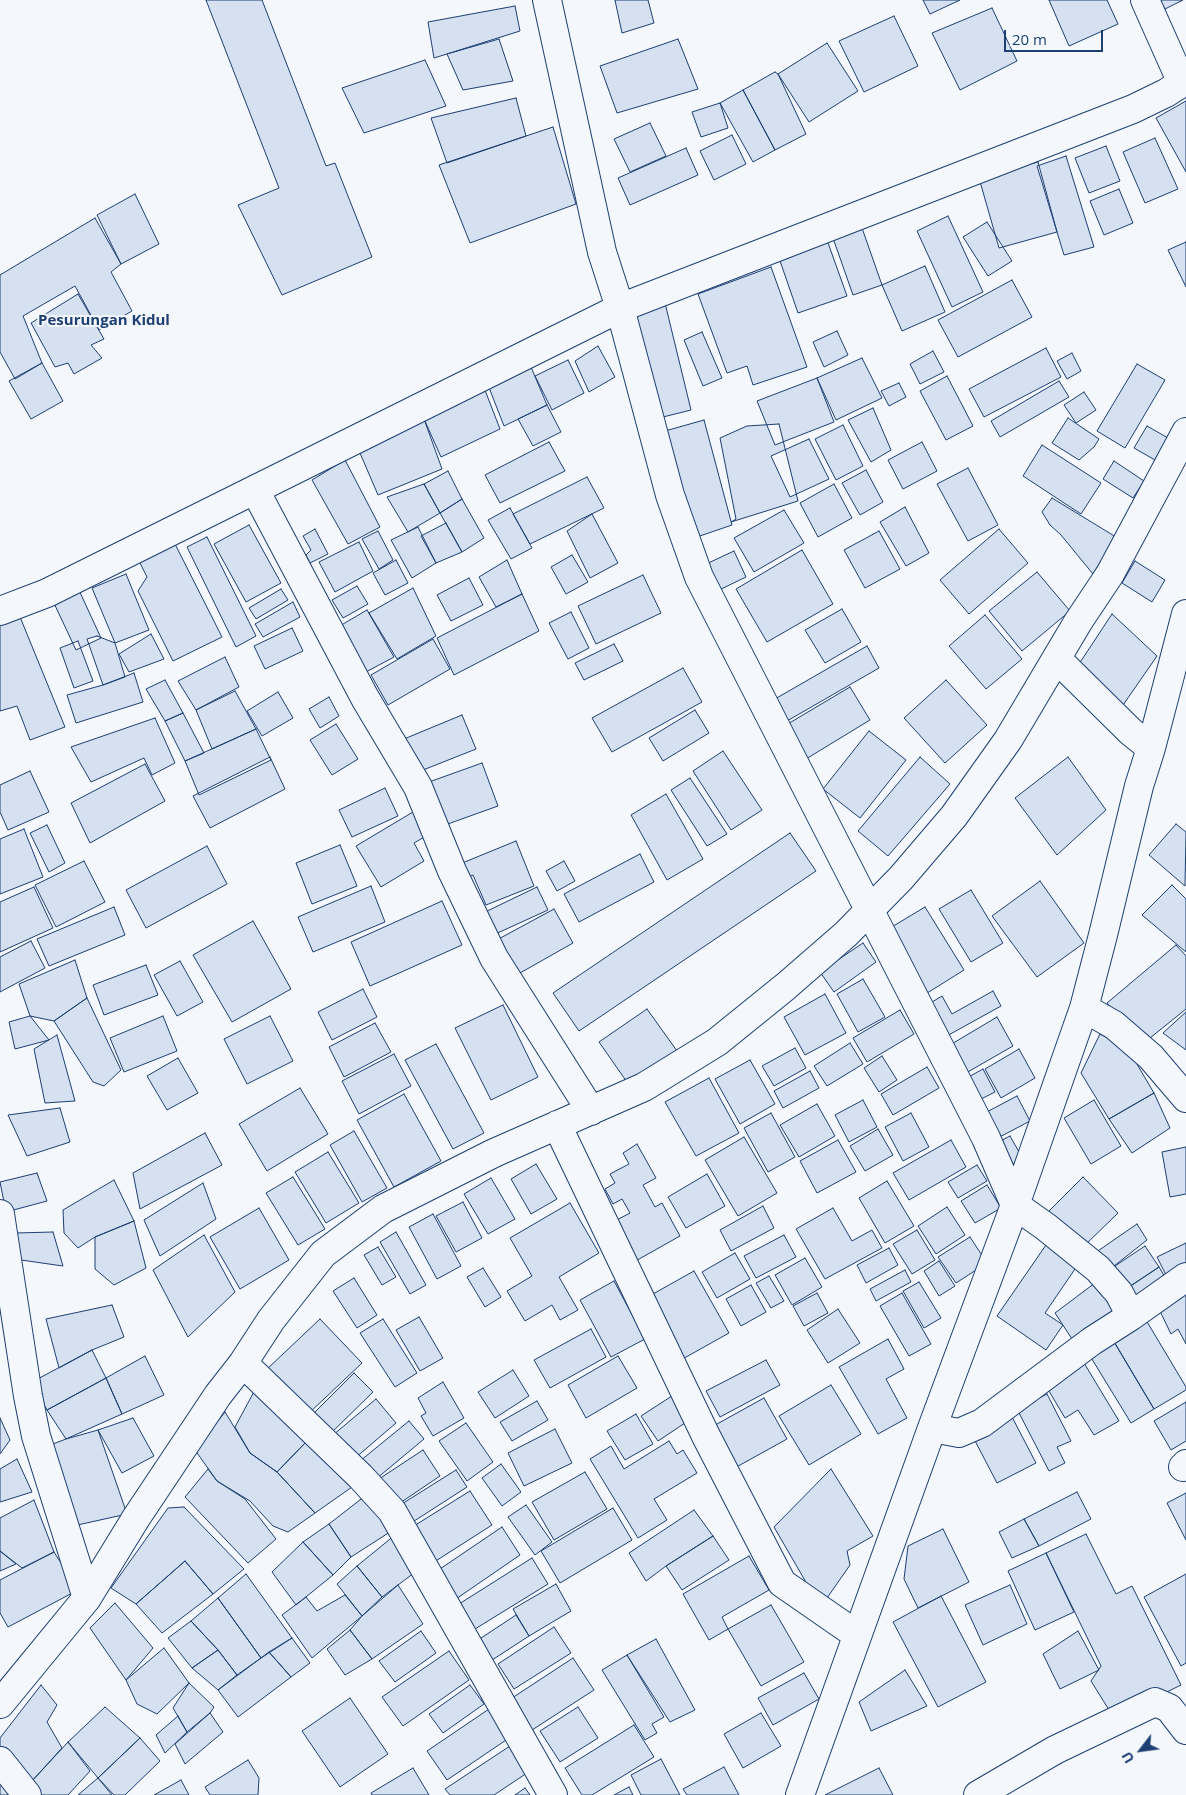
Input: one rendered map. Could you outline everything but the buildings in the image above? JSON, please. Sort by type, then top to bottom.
[{"type":"street","points":[[547,0],[602,252],[617,300],[670,495],[699,577],[986,1138],[1029,1215],[1098,1269],[1118,1293],[1131,1316]]},
{"type":"street","points":[[0,611],[47,593],[255,490],[617,300],[1116,116],[1166,93],[1181,78],[1145,0]]},
{"type":"street","points":[[0,1704],[87,1598],[142,1509],[218,1395],[243,1362],[270,1320],[323,1254],[383,1209],[494,1153],[644,1087],[717,1042],[786,987],[846,934],[901,878],[954,816],[1008,740],[1078,622],[1110,574],[1186,432]]},
{"type":"street","points":[[255,490],[365,698],[418,787],[452,871],[494,958],[591,1111]]},
{"type":"street","points":[[800,1795],[857,1635],[944,1430],[1029,1215],[1099,1016],[1104,935],[1139,786],[1186,614]]},
{"type":"street","points":[[1057,659],[1131,732],[1150,748]]},
{"type":"street","points":[[1099,1016],[1151,1057],[1186,1098]]},
{"type":"street","points":[[557,1125],[706,1436],[782,1583],[857,1635]]},
{"type":"street","points":[[0,1214],[36,1436],[87,1598]]},
{"type":"street","points":[[944,1430],[982,1424],[1092,1341],[1186,1278]]},
{"type":"street","points":[[243,1362],[354,1470],[392,1511],[554,1795]]},
{"type":"street","points":[[978,1795],[1055,1750],[1155,1702],[1169,1708],[1186,1730]]},
{"type":"street","points":[[0,1761],[27,1795]]},
{"type":"district","name":"Pesurungan Kidul","points":[[104,321]]}]
